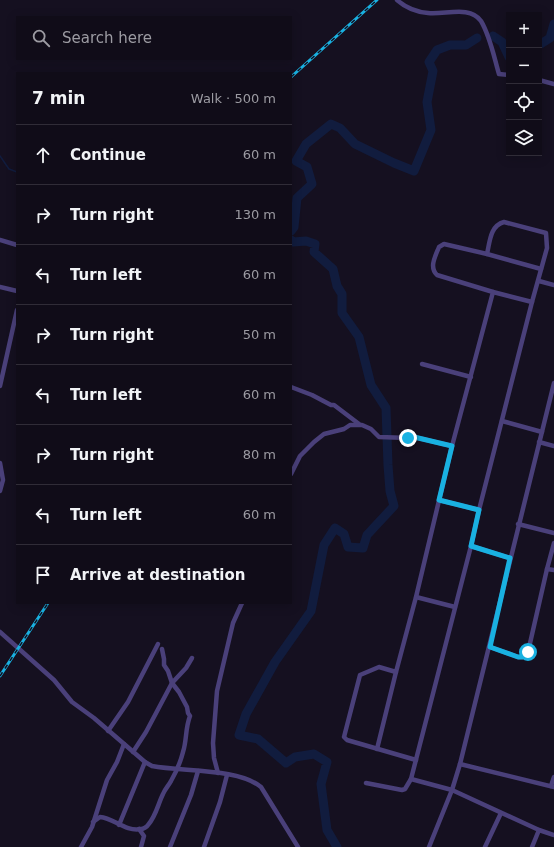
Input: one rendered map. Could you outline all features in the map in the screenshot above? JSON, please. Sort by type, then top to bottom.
[{"type":"street","points":[[398,0],[410,8],[420,12],[440,13],[463,11],[476,16],[486,34],[499,74],[506,75]]},
{"type":"street","points":[[542,81],[554,84]]},
{"type":"street","points":[[366,783],[402,790],[405,789],[411,779],[532,302],[539,281],[547,248],[546,233],[504,222],[493,229],[487,254]]},
{"type":"street","points":[[0,240],[16,245]]},
{"type":"street","points":[[532,302],[442,277],[436,274],[433,269],[433,265],[439,247],[442,244],[487,254],[541,269]]},
{"type":"street","points":[[547,248],[554,250]]},
{"type":"street","points":[[539,281],[554,285]]},
{"type":"street","points":[[0,287],[16,290]]},
{"type":"street","points":[[377,749],[416,597],[452,446],[493,292]]},
{"type":"street","points":[[0,386],[1,375],[16,314]]},
{"type":"street","points":[[422,364],[471,376]]},
{"type":"street","points":[[429,847],[452,790],[460,764],[554,383]]},
{"type":"street","points":[[292,387],[334,405],[357,423],[371,429],[379,437],[414,437],[452,446]]},
{"type":"street","points":[[502,421],[542,432]]},
{"type":"street","points":[[292,472],[300,456],[324,434],[344,429],[350,425],[362,425]]},
{"type":"street","points":[[539,442],[554,446]]},
{"type":"street","points":[[0,463],[3,480],[0,491]]},
{"type":"street","points":[[439,500],[479,510]]},
{"type":"street","points":[[518,524],[554,533]]},
{"type":"street","points":[[490,647],[518,657],[522,657],[528,652],[554,543]]},
{"type":"street","points":[[471,546],[510,558]]},
{"type":"street","points":[[547,569],[554,570]]},
{"type":"street","points":[[416,597],[454,607]]},
{"type":"street","points":[[218,773],[214,758],[213,743],[217,691],[233,623],[242,604]]},
{"type":"street","points":[[0,632],[54,680],[72,702],[94,718],[145,762],[152,766],[218,773],[249,779],[261,787],[298,847]]},
{"type":"street","points":[[108,731],[128,702],[158,644]]},
{"type":"street","points":[[141,847],[148,825],[156,811],[163,793],[171,781],[183,752],[186,725],[190,716],[164,665],[162,649]]},
{"type":"street","points":[[133,752],[146,732],[172,683],[186,668],[192,658]]},
{"type":"street","points":[[396,672],[380,667],[360,675],[344,736],[347,740],[416,760]]},
{"type":"street","points":[[81,847],[94,822],[107,780],[117,762],[124,744]]},
{"type":"street","points":[[119,825],[145,762]]},
{"type":"street","points":[[460,764],[552,787],[554,777]]},
{"type":"street","points":[[170,847],[191,796],[198,771]]},
{"type":"street","points":[[204,847],[220,802],[227,775]]},
{"type":"street","points":[[411,779],[452,790],[539,830],[554,834]]},
{"type":"street","points":[[96,812],[100,817]]},
{"type":"street","points":[[485,847],[501,812]]},
{"type":"street","points":[[94,822],[100,817],[105,817],[119,825],[142,830],[148,825]]},
{"type":"street","points":[[140,829],[144,836]]},
{"type":"street","points":[[532,847],[539,830]]},
{"type":"waterway","points":[[542,43],[550,38],[554,24]]},
{"type":"waterway","points":[[493,36],[502,42],[506,51]]},
{"type":"waterway","points":[[292,230],[294,227],[297,198],[312,184],[307,167],[296,161],[306,144],[331,124],[340,128],[355,144],[414,171],[431,130],[427,102],[433,71],[429,62],[437,50],[450,45],[466,45],[477,38]]},
{"type":"waterway","points":[[0,156],[9,169],[16,172]]},
{"type":"waterway","points":[[292,241],[306,241],[315,244],[314,252],[333,269],[337,286],[342,294],[342,313],[359,337],[371,385],[386,408],[390,491],[394,506],[367,535],[363,548],[348,547],[344,534],[335,528],[324,545],[311,611],[275,662],[246,714],[239,735],[258,739],[286,763],[295,757],[314,754],[327,762],[321,784],[327,830],[337,847]]},
{"type":"railway","points":[[292,76],[377,0]]},
{"type":"railway","points":[[0,676],[47,604]]},
{"type":"route","points":[[408,438],[414,437],[452,446],[439,500],[479,510],[471,546],[510,558],[490,647],[518,657],[522,657],[528,652]]}]
